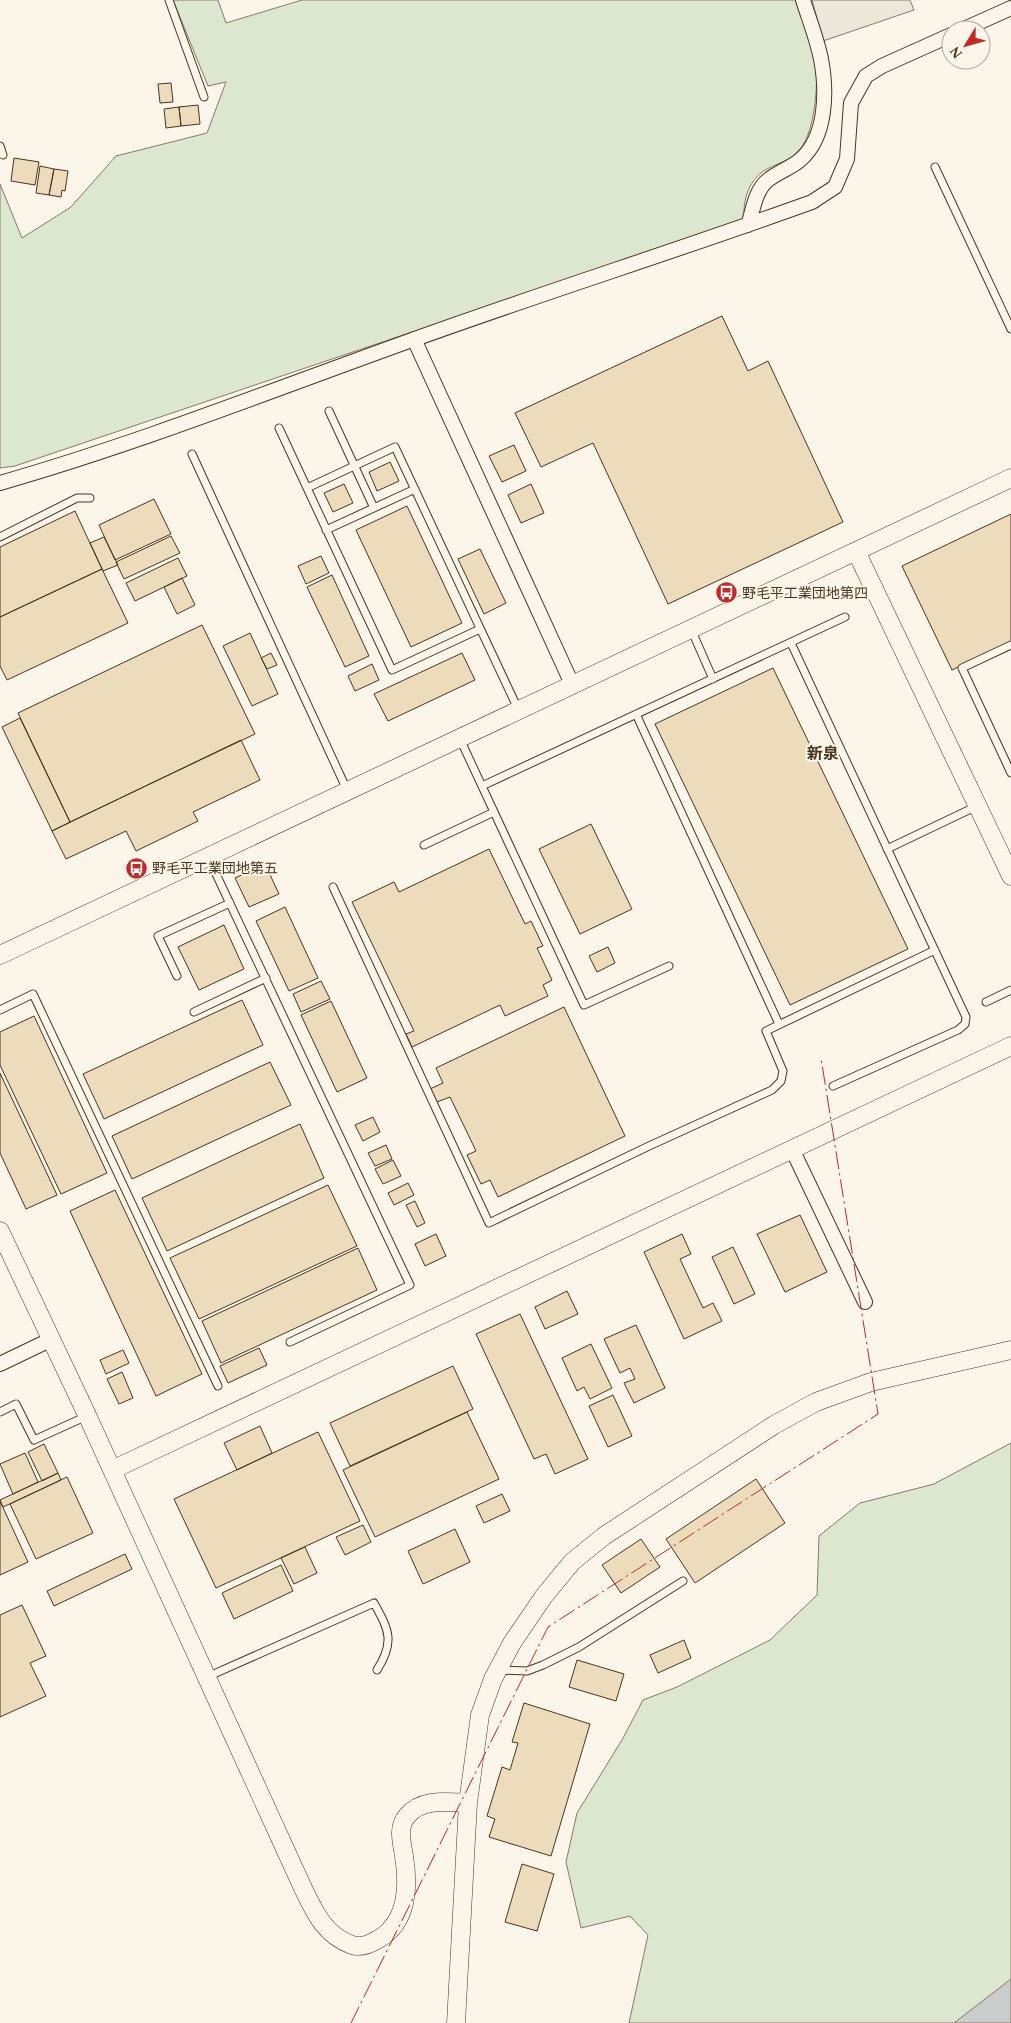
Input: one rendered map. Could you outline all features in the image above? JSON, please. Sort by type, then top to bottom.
[{"type":"street","points":[[748,225],[759,190],[767,181],[800,160],[812,148],[820,130],[824,108],[821,59],[803,0]]},
{"type":"street","points":[[984,20],[1011,8]]},
{"type":"street","points":[[0,483],[43,471],[163,430],[414,339],[812,202],[835,187],[847,159],[852,103],[866,76],[882,66],[941,39]]},
{"type":"street","points":[[414,339],[572,684]]},
{"type":"street","points":[[0,955],[1011,478]]},
{"type":"street","points":[[856,551],[1011,876]]},
{"type":"street","points":[[112,1470],[1011,1046]]},
{"type":"street","points":[[792,1149],[865,1302]]},
{"type":"street","points":[[0,1231],[52,1339],[317,1917],[329,1932],[340,1940],[355,1946],[371,1944],[385,1936],[394,1926],[404,1908],[406,1886],[400,1831],[406,1816],[420,1805],[442,1801],[468,1803]]},
{"type":"street","points":[[0,1364],[52,1339]]},
{"type":"street","points":[[456,2023],[468,1803],[480,1715],[498,1670],[512,1643],[538,1604],[572,1562],[604,1536],[774,1425],[816,1402],[871,1382],[1011,1350]]},
{"type":"lane","points":[[169,0],[204,97]]},
{"type":"lane","points":[[0,146],[3,155]]},
{"type":"lane","points":[[935,167],[1011,329]]},
{"type":"lane","points":[[329,411],[374,508]]},
{"type":"lane","points":[[279,428],[392,670],[480,629]]},
{"type":"lane","points":[[307,488],[395,447],[518,710]]},
{"type":"lane","points":[[192,454],[347,791]]},
{"type":"lane","points":[[326,530],[415,489]]},
{"type":"lane","points":[[0,537],[77,498],[90,498]]},
{"type":"lane","points":[[482,786],[845,617]]},
{"type":"lane","points":[[690,629],[713,679]]},
{"type":"lane","points":[[790,643],[966,1017],[965,1024],[958,1030],[833,1086]]},
{"type":"lane","points":[[1011,645],[962,668],[1011,773]]},
{"type":"lane","points":[[636,714],[780,1024]]},
{"type":"lane","points":[[459,738],[584,1005],[669,966]]},
{"type":"lane","points":[[887,849],[977,806]]},
{"type":"lane","points":[[424,845],[494,812]]},
{"type":"lane","points":[[208,856],[410,1285],[290,1342]]},
{"type":"lane","points":[[334,887],[489,1223],[649,1146],[772,1090],[780,1081],[783,1071],[766,1031],[935,950]]},
{"type":"lane","points":[[177,976],[158,936],[230,903]]},
{"type":"lane","points":[[194,1012],[266,978]]},
{"type":"lane","points":[[986,1002],[1011,990]]},
{"type":"lane","points":[[0,1010],[34,994],[218,1386]]},
{"type":"lane","points":[[0,1412],[16,1404],[34,1440],[87,1415]]},
{"type":"lane","points":[[498,1670],[527,1671],[543,1666],[579,1647],[683,1581]]},
{"type":"lane","points":[[207,1677],[374,1603],[387,1626],[390,1642],[386,1657],[377,1670]]},
{"type":"green space","points":[[173,0],[218,0],[226,23],[302,0],[797,0],[816,62],[816,95],[810,130],[797,153],[762,172],[753,182],[745,200],[744,220],[15,466],[0,468],[0,184],[22,238],[71,207],[116,156],[207,133],[226,82],[208,86]]},
{"type":"green space","points":[[1011,1443],[1011,2023],[629,2023],[648,1935],[630,1916],[581,1928],[566,1862],[577,1813],[622,1740],[643,1700],[677,1687],[770,1640],[817,1595],[819,1536],[860,1503],[934,1484]]},
{"type":"shaded area","points":[[812,0],[910,0],[914,10],[823,41]]},
{"type":"shaded area","points":[[1011,1979],[1011,2023],[954,2023]]},
{"type":"building","points":[[171,83],[173,102],[160,103],[158,84]]},
{"type":"building","points":[[198,105],[200,124],[181,126],[179,107]]},
{"type":"building","points":[[179,107],[181,126],[166,128],[164,109]]},
{"type":"building","points":[[14,158],[39,162],[35,185],[11,181]]},
{"type":"building","points":[[40,166],[54,169],[49,195],[36,193]]},
{"type":"building","points":[[54,169],[68,171],[65,191],[62,190],[61,197],[49,195]]},
{"type":"building","points":[[722,316],[748,371],[768,361],[843,522],[668,604],[593,443],[541,467],[515,413]]},
{"type":"building","points":[[514,445],[526,471],[502,482],[489,456]]},
{"type":"building","points":[[390,462],[399,481],[377,491],[369,472]]},
{"type":"building","points":[[344,484],[353,503],[333,512],[324,493]]},
{"type":"building","points":[[531,484],[544,513],[521,523],[508,495]]},
{"type":"building","points":[[154,499],[171,534],[115,560],[99,525]]},
{"type":"building","points":[[407,506],[462,623],[411,647],[356,530]]},
{"type":"building","points":[[75,511],[102,569],[0,617],[0,547]]},
{"type":"building","points":[[1011,514],[1011,642],[952,670],[902,566]]},
{"type":"building","points":[[171,536],[180,553],[124,579],[116,562]]},
{"type":"building","points":[[104,537],[118,565],[103,571],[90,543]]},
{"type":"building","points":[[480,549],[506,603],[484,614],[458,559]]},
{"type":"building","points":[[321,556],[329,573],[306,584],[298,566]]},
{"type":"building","points":[[178,558],[187,576],[135,601],[126,583]]},
{"type":"building","points":[[102,569],[128,623],[7,680],[0,666],[0,617]]},
{"type":"building","points":[[332,575],[369,656],[345,667],[307,587]]},
{"type":"building","points":[[182,578],[195,605],[177,614],[164,587]]},
{"type":"building","points":[[202,625],[255,734],[70,822],[18,713]]},
{"type":"building","points":[[250,633],[278,694],[252,706],[223,646]]},
{"type":"building","points":[[271,653],[277,665],[267,669],[261,658]]},
{"type":"building","points":[[462,653],[475,680],[388,721],[374,694]]},
{"type":"building","points":[[372,664],[379,680],[355,691],[348,676]]},
{"type":"building","points":[[773,668],[908,949],[790,1005],[655,724]]},
{"type":"building","points":[[20,718],[70,822],[52,831],[2,727]]},
{"type":"building","points":[[241,740],[260,780],[193,812],[198,821],[136,851],[126,831],[66,859],[52,831]]},
{"type":"building","points":[[591,824],[632,909],[580,934],[539,849]]},
{"type":"building","points":[[489,849],[525,924],[531,921],[543,946],[537,948],[552,980],[543,985],[548,996],[505,1016],[500,1005],[412,1047],[406,1034],[414,1031],[352,902],[394,882],[399,892]]},
{"type":"building","points":[[265,864],[279,894],[249,907],[235,878]]},
{"type":"building","points":[[285,907],[318,978],[289,991],[256,921]]},
{"type":"building","points":[[224,925],[244,969],[199,990],[178,947]]},
{"type":"building","points":[[608,947],[615,963],[597,972],[589,956]]},
{"type":"building","points":[[321,981],[330,999],[301,1012],[293,994]]},
{"type":"building","points":[[242,1000],[263,1045],[104,1119],[83,1074]]},
{"type":"building","points":[[331,1001],[367,1078],[337,1092],[301,1015]]},
{"type":"building","points":[[564,1007],[625,1136],[498,1197],[490,1180],[481,1184],[467,1155],[476,1151],[450,1097],[437,1102],[430,1089],[443,1083],[436,1068]]},
{"type":"building","points":[[34,1016],[107,1173],[61,1194],[0,1065],[0,1032]]},
{"type":"building","points":[[270,1062],[291,1105],[132,1179],[112,1136]]},
{"type":"building","points":[[0,1073],[57,1195],[26,1209],[0,1153]]},
{"type":"building","points":[[373,1117],[380,1132],[363,1141],[355,1125]]},
{"type":"building","points":[[300,1124],[324,1178],[167,1251],[142,1198]]},
{"type":"building","points":[[386,1145],[392,1159],[375,1166],[368,1153]]},
{"type":"building","points":[[393,1160],[401,1176],[383,1184],[375,1169]]},
{"type":"building","points":[[408,1183],[414,1195],[394,1205],[388,1193]]},
{"type":"building","points":[[328,1185],[357,1246],[199,1319],[170,1258]]},
{"type":"building","points":[[115,1190],[202,1374],[156,1396],[70,1211]]},
{"type":"building","points":[[415,1201],[425,1223],[417,1227],[406,1205]]},
{"type":"building","points":[[800,1215],[827,1272],[785,1292],[757,1234]]},
{"type":"building","points":[[436,1234],[446,1256],[425,1266],[415,1244]]},
{"type":"building","points":[[682,1234],[691,1254],[680,1259],[703,1308],[713,1303],[722,1321],[684,1339],[644,1252]]},
{"type":"building","points":[[733,1247],[755,1294],[734,1304],[712,1257]]},
{"type":"building","points":[[358,1248],[377,1290],[221,1363],[202,1321]]},
{"type":"building","points":[[567,1291],[578,1314],[545,1329],[535,1307]]},
{"type":"building","points":[[520,1314],[588,1459],[555,1474],[546,1454],[534,1459],[476,1334]]},
{"type":"building","points":[[636,1325],[665,1388],[634,1403],[624,1383],[635,1379],[630,1368],[620,1373],[604,1339]]},
{"type":"building","points":[[591,1344],[612,1388],[590,1399],[584,1387],[577,1391],[562,1358]]},
{"type":"building","points":[[259,1348],[267,1365],[228,1383],[220,1366]]},
{"type":"building","points":[[123,1350],[129,1363],[106,1374],[100,1360]]},
{"type":"building","points":[[453,1366],[473,1409],[350,1466],[330,1423]]},
{"type":"building","points":[[122,1372],[133,1398],[119,1404],[107,1379]]},
{"type":"building","points":[[613,1395],[632,1436],[608,1447],[589,1406]]},
{"type":"building","points":[[467,1412],[499,1479],[375,1537],[343,1470]]},
{"type":"building","points":[[260,1426],[272,1453],[237,1470],[224,1443]]},
{"type":"building","points":[[318,1432],[360,1521],[216,1588],[174,1499]]},
{"type":"building","points":[[44,1444],[58,1473],[42,1481],[28,1452]]},
{"type":"building","points":[[25,1453],[38,1482],[13,1494],[0,1464]]},
{"type":"building","points":[[58,1473],[61,1480],[3,1507],[0,1500]]},
{"type":"building","points":[[67,1477],[93,1533],[36,1559],[10,1504]]},
{"type":"building","points":[[756,1479],[785,1523],[695,1583],[666,1539]]},
{"type":"building","points":[[502,1494],[510,1511],[484,1523],[476,1506]]},
{"type":"building","points":[[0,1501],[28,1562],[0,1575]]},
{"type":"building","points":[[363,1525],[371,1542],[345,1555],[336,1537]]},
{"type":"building","points":[[455,1529],[470,1562],[423,1584],[408,1551]]},
{"type":"building","points":[[641,1539],[660,1567],[621,1593],[602,1565]]},
{"type":"building","points":[[305,1547],[317,1573],[294,1584],[281,1558]]},
{"type":"building","points":[[125,1554],[132,1569],[54,1606],[47,1591]]},
{"type":"building","points":[[281,1565],[293,1591],[234,1619],[222,1593]]},
{"type":"building","points":[[22,1605],[46,1656],[30,1663],[46,1696],[0,1717],[0,1615]]},
{"type":"building","points":[[684,1640],[691,1658],[658,1673],[650,1655]]},
{"type":"building","points":[[577,1660],[624,1674],[616,1701],[569,1687]]},
{"type":"building","points":[[524,1703],[590,1724],[551,1856],[489,1837],[495,1819],[487,1816],[502,1767],[510,1770],[518,1743],[512,1742]]},
{"type":"building","points":[[522,1864],[554,1874],[537,1931],[505,1922]]},
{"type":"power","points":[[351,2023],[548,1627],[878,1414],[821,1058]]},
{"type":"place","name":"野毛平工業団地第四","points":[[726,593]]},
{"type":"place","name":"野毛平工業団地第五","points":[[136,868]]},
{"type":"district","name":"新泉","points":[[823,753]]}]
